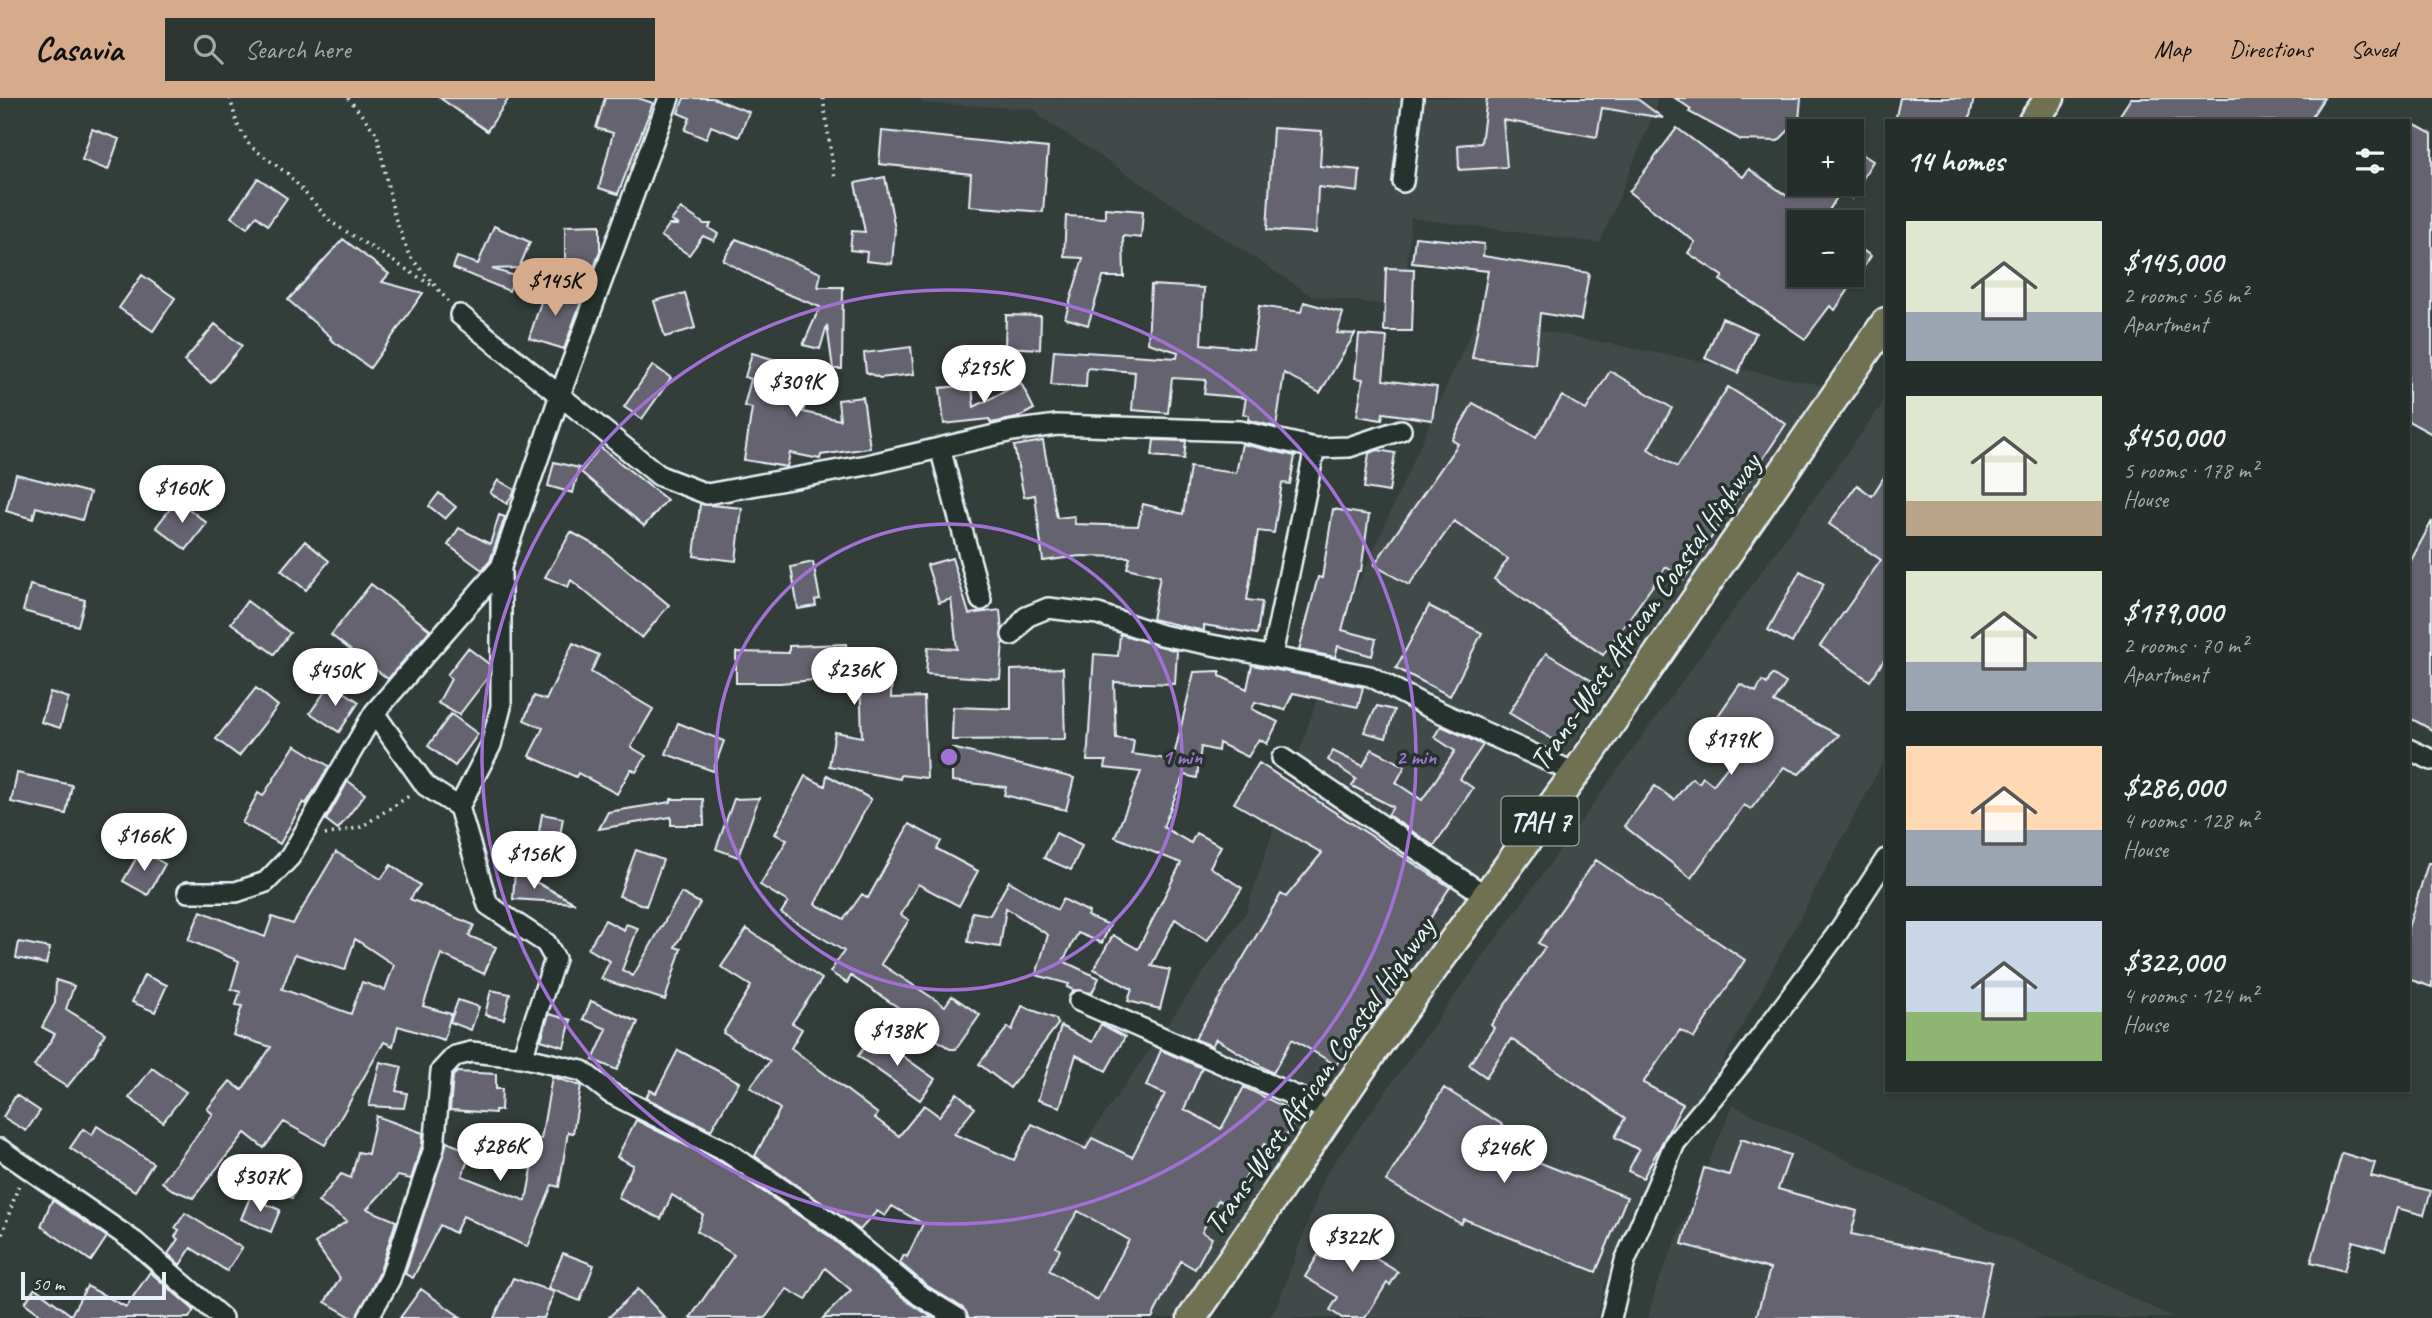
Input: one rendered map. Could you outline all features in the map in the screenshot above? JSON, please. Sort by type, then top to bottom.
[{"type":"highway","points":[[2034,119],[2050,98]]},
{"type":"highway","name":"Trans-West African Coastal Highway","points":[[1192,1318],[1332,1112],[1575,774],[1885,323]]},
{"type":"street","points":[[459,807],[491,745],[501,707],[501,567],[559,396],[670,98]]},
{"type":"street","points":[[1403,182],[1413,98]]},
{"type":"street","points":[[460,315],[660,476],[707,494],[1012,431],[1057,425],[1098,424],[1240,430],[1315,448],[1349,447],[1401,430]]},
{"type":"street","points":[[940,448],[981,600]]},
{"type":"street","points":[[1272,655],[1315,448]]},
{"type":"street","points":[[188,892],[236,892],[266,882],[290,857],[374,713],[501,567]]},
{"type":"street","points":[[1012,635],[1026,617],[1048,608],[1098,614],[1161,635],[1370,676],[1424,705],[1575,774]]},
{"type":"street","points":[[374,713],[426,786],[459,807],[488,905],[546,943],[555,960],[522,1057]]},
{"type":"street","points":[[2410,750],[2432,760]]},
{"type":"street","points":[[1282,758],[1486,896]]},
{"type":"street","points":[[1611,1318],[1625,1261],[1675,1143],[1742,1062],[1837,934],[1885,861]]},
{"type":"street","points":[[1079,1001],[1332,1112]]},
{"type":"street","points":[[368,1318],[390,1279],[434,1148],[440,1071],[455,1056],[471,1052],[522,1057],[582,1072],[610,1093],[727,1152],[836,1226],[919,1295],[957,1318]]},
{"type":"street","points":[[0,1149],[135,1242],[217,1316]]},
{"type":"path","points":[[230,98],[237,124],[250,146],[288,174],[331,222],[431,285]]},
{"type":"path","points":[[348,98],[377,134],[401,235],[409,255],[431,285],[460,315]]},
{"type":"path","points":[[823,98],[835,180]]},
{"type":"path","points":[[302,835],[336,835],[361,827],[426,786]]},
{"type":"path","points":[[0,1241],[26,1166]]},
{"type":"shaded area","points":[[921,98],[1657,98],[1656,109],[1600,243],[1411,218],[1404,307],[1312,296],[1042,118],[1035,109],[921,103]]},
{"type":"shaded area","points":[[1477,318],[1823,385],[1310,1125],[1185,1318],[982,1318],[1066,1169],[1246,912],[1347,609]]},
{"type":"shaded area","points":[[1885,400],[1885,759],[1606,1281],[1597,1318],[1269,1318],[1277,1306],[1325,1175]]},
{"type":"shaded area","points":[[1733,1105],[2174,1318],[1648,1318],[1656,1287]]},
{"type":"building","points":[[440,98],[509,98],[487,131]]},
{"type":"building","points":[[605,98],[638,98],[653,103],[618,194],[599,188],[613,133],[596,128]]},
{"type":"building","points":[[684,98],[713,98],[749,112],[739,137],[711,126],[706,139],[685,130],[690,118],[678,113]]},
{"type":"building","points":[[1487,98],[1636,98],[1663,118],[1602,108],[1597,137],[1503,120],[1507,167],[1459,170],[1458,145],[1481,143]]},
{"type":"building","points":[[1675,98],[1801,98],[1799,119],[1787,119],[1787,132],[1778,141],[1741,140],[1689,112],[1691,109]]},
{"type":"building","points":[[1900,98],[1974,98],[1969,119],[1895,119]]},
{"type":"building","points":[[2131,98],[2324,98],[2310,119],[2117,119]]},
{"type":"building","points":[[2410,122],[2432,134],[2432,434],[2410,422]]},
{"type":"building","points":[[1273,128],[1322,131],[1320,166],[1360,170],[1358,192],[1318,187],[1316,233],[1267,230]]},
{"type":"building","points":[[1677,128],[1743,177],[1749,169],[1787,196],[1838,196],[1829,210],[1787,210],[1787,287],[1850,287],[1835,310],[1830,306],[1805,339],[1720,280],[1723,276],[1688,253],[1695,242],[1629,192]]},
{"type":"building","points":[[92,129],[119,139],[108,170],[82,160]]},
{"type":"building","points":[[882,131],[1048,148],[1043,212],[969,206],[971,174],[879,164]]},
{"type":"building","points":[[1864,155],[1873,161],[1864,176]]},
{"type":"building","points":[[885,177],[895,229],[892,264],[866,261],[867,252],[850,250],[852,231],[865,232],[855,183]]},
{"type":"building","points":[[258,178],[287,198],[268,225],[256,216],[247,228],[231,217]]},
{"type":"building","points":[[681,208],[704,224],[711,224],[709,228],[718,234],[714,241],[703,236],[689,255],[661,236],[669,225],[679,225],[671,221]]},
{"type":"building","points":[[1105,208],[1143,211],[1141,238],[1123,236],[1124,277],[1103,277],[1088,325],[1065,318],[1083,258],[1064,257],[1066,216],[1105,218]]},
{"type":"building","points":[[600,225],[600,251],[594,268],[565,268],[565,226]]},
{"type":"building","points":[[494,226],[530,242],[519,268],[492,269],[515,276],[509,291],[453,268],[457,257],[478,264]]},
{"type":"building","points":[[1415,237],[1484,244],[1483,256],[1589,273],[1581,320],[1540,313],[1535,364],[1472,358],[1488,271],[1412,263]]},
{"type":"building","points":[[343,239],[389,274],[382,282],[423,293],[370,368],[330,339],[331,337],[288,300]]},
{"type":"building","points":[[736,239],[821,273],[818,287],[843,287],[842,369],[833,369],[827,325],[820,349],[803,345],[820,307],[775,289],[723,260]]},
{"type":"building","points":[[1864,251],[1871,256],[1864,266]]},
{"type":"building","points":[[1386,268],[1414,269],[1412,331],[1384,331]]},
{"type":"building","points":[[142,275],[175,298],[153,331],[119,308]]},
{"type":"building","points":[[1151,285],[1204,288],[1201,344],[1253,349],[1259,306],[1301,312],[1304,302],[1343,313],[1337,333],[1355,334],[1320,393],[1284,373],[1276,427],[1248,420],[1249,415],[1243,414],[1246,398],[1204,394],[1206,380],[1172,378],[1168,413],[1132,410],[1135,372],[1087,368],[1086,387],[1051,385],[1054,350],[1177,358],[1178,352],[1148,343]]},
{"type":"building","points":[[546,287],[582,299],[564,349],[529,338]]},
{"type":"building","points":[[685,293],[695,328],[665,337],[654,301]]},
{"type":"building","points":[[1006,315],[1041,316],[1040,349],[1005,347]]},
{"type":"building","points":[[1722,318],[1756,333],[1738,373],[1705,358]]},
{"type":"building","points":[[215,324],[242,346],[211,383],[184,361]]},
{"type":"building","points":[[1359,335],[1387,337],[1383,380],[1437,387],[1432,420],[1383,413],[1382,420],[1357,416],[1363,379],[1355,378]]},
{"type":"building","points":[[911,347],[914,374],[880,378],[866,372],[864,353]]},
{"type":"building","points":[[752,353],[776,360],[773,369],[812,380],[803,412],[840,420],[838,400],[863,397],[870,448],[821,455],[820,459],[790,453],[787,467],[744,460],[752,408],[744,406],[751,379],[745,377]]},
{"type":"building","points":[[653,365],[671,378],[642,419],[624,407]]},
{"type":"building","points":[[1610,371],[1672,408],[1648,449],[1677,467],[1728,387],[1786,424],[1684,579],[1666,567],[1603,655],[1494,579],[1508,559],[1454,521],[1409,585],[1374,565],[1458,444],[1452,440],[1473,403],[1536,437],[1562,396],[1586,410]]},
{"type":"building","points":[[1021,383],[1034,409],[1017,418],[991,423],[989,419],[944,424],[940,388],[972,385],[974,407]]},
{"type":"building","points":[[1154,440],[1186,441],[1184,459],[1152,456]]},
{"type":"building","points":[[1043,441],[1057,518],[1074,516],[1075,524],[1138,526],[1143,504],[1183,514],[1190,467],[1236,473],[1242,444],[1295,456],[1290,484],[1282,483],[1274,533],[1258,531],[1247,600],[1262,602],[1257,634],[1204,625],[1204,631],[1152,619],[1160,576],[1127,568],[1130,557],[1080,556],[1043,561],[1035,495],[1024,497],[1014,446]]},
{"type":"building","points":[[600,447],[667,500],[644,526],[581,472]]},
{"type":"building","points":[[1378,450],[1395,453],[1389,492],[1364,488],[1369,453]]},
{"type":"building","points":[[554,462],[579,468],[573,493],[548,486]]},
{"type":"building","points":[[16,474],[90,493],[82,520],[36,507],[33,519],[6,511]]},
{"type":"building","points":[[1885,476],[1885,658],[1870,681],[1820,646],[1881,560],[1829,524],[1857,485],[1872,496]]},
{"type":"building","points":[[498,480],[515,490],[507,504],[490,493]]},
{"type":"building","points":[[439,493],[456,507],[445,519],[429,506]]},
{"type":"building","points":[[177,500],[207,523],[186,550],[156,527]]},
{"type":"building","points":[[700,504],[742,508],[736,561],[694,556]]},
{"type":"building","points":[[1333,509],[1369,515],[1361,571],[1358,571],[1342,630],[1376,639],[1372,656],[1338,646],[1335,657],[1299,650],[1318,577],[1322,578]]},
{"type":"building","points":[[499,515],[505,517],[490,561],[482,570],[448,545],[459,528],[490,544]]},
{"type":"building","points":[[2432,521],[2432,730],[2410,718],[2410,562]]},
{"type":"building","points":[[571,532],[600,548],[669,605],[642,638],[571,580],[568,587],[545,577]]},
{"type":"building","points":[[305,541],[329,561],[306,590],[281,570]]},
{"type":"building","points":[[952,558],[969,614],[1000,610],[1003,642],[1000,679],[926,674],[928,647],[957,649],[951,599],[939,603],[927,565]]},
{"type":"building","points":[[813,562],[820,599],[815,600],[816,606],[798,609],[791,567]]},
{"type":"building","points":[[1800,571],[1824,584],[1792,643],[1768,630]]},
{"type":"building","points":[[371,584],[430,630],[388,679],[331,635]]},
{"type":"building","points":[[30,585],[85,600],[78,626],[23,611]]},
{"type":"building","points":[[247,601],[290,633],[274,654],[231,623]]},
{"type":"building","points":[[1429,606],[1482,633],[1450,696],[1396,668]]},
{"type":"building","points":[[1120,634],[1177,651],[1175,684],[1114,682],[1116,738],[1134,740],[1132,754],[1173,760],[1194,672],[1220,671],[1220,676],[1247,689],[1252,665],[1363,687],[1358,707],[1293,693],[1285,710],[1255,702],[1252,709],[1278,722],[1267,744],[1259,739],[1248,757],[1219,743],[1218,751],[1201,747],[1197,778],[1184,775],[1163,827],[1191,843],[1196,833],[1221,846],[1210,867],[1242,888],[1207,941],[1175,919],[1151,966],[1170,970],[1160,1009],[1128,1001],[1132,989],[1094,969],[1113,935],[1138,949],[1181,863],[1115,837],[1141,772],[1105,768],[1106,761],[1087,761],[1094,654],[1118,656]]},
{"type":"building","points":[[573,643],[599,655],[591,672],[653,709],[631,747],[646,756],[636,772],[631,769],[617,794],[578,773],[576,777],[529,756],[543,728],[524,720],[534,696],[546,700]]},
{"type":"building","points":[[846,644],[847,659],[892,661],[891,698],[924,697],[927,778],[901,775],[900,779],[829,766],[835,732],[862,737],[860,676],[780,683],[736,683],[736,652],[789,653],[789,646]]},
{"type":"building","points":[[468,648],[489,664],[489,676],[459,715],[438,703],[451,679],[447,675]]},
{"type":"building","points":[[1546,653],[1599,685],[1562,745],[1509,713]]},
{"type":"building","points":[[1063,668],[1065,739],[952,740],[953,707],[1011,709],[1011,670]]},
{"type":"building","points":[[1772,674],[1786,683],[1774,702],[1839,735],[1799,774],[1784,767],[1751,809],[1744,805],[1691,878],[1624,826],[1655,786],[1674,800],[1692,778],[1699,783],[1703,777],[1713,785],[1745,745],[1713,723],[1740,684],[1756,692],[1762,681],[1767,684]]},
{"type":"building","points":[[331,683],[359,702],[339,732],[310,713]]},
{"type":"building","points":[[256,688],[278,706],[239,756],[216,739]]},
{"type":"building","points":[[50,692],[69,698],[60,728],[41,722]]},
{"type":"building","points":[[1377,706],[1394,710],[1386,738],[1364,732]]},
{"type":"building","points":[[451,714],[478,734],[455,766],[428,746]]},
{"type":"building","points":[[678,723],[724,741],[713,771],[666,754]]},
{"type":"building","points":[[1441,726],[1483,745],[1460,779],[1473,788],[1434,846],[1388,815],[1393,807],[1352,786],[1356,779],[1328,760],[1333,751],[1363,766],[1372,749],[1405,766],[1396,783],[1422,800],[1455,751],[1434,737]]},
{"type":"building","points":[[295,745],[329,766],[306,804],[303,802],[280,844],[242,823],[258,793],[263,796]]},
{"type":"building","points":[[952,748],[1074,778],[1066,810],[1004,795],[1006,787],[952,781]]},
{"type":"building","points":[[1259,763],[1450,887],[1421,933],[1425,935],[1383,1009],[1371,1025],[1367,1023],[1336,1065],[1292,1039],[1273,1073],[1216,1039],[1212,1046],[1195,1039],[1281,894],[1286,897],[1322,853],[1234,803]]},
{"type":"building","points":[[17,773],[72,785],[66,814],[11,802]]},
{"type":"building","points":[[827,775],[871,799],[815,904],[844,919],[862,894],[868,898],[909,824],[941,841],[937,849],[978,871],[959,906],[918,884],[901,915],[909,920],[881,964],[945,1006],[952,996],[980,1015],[956,1049],[950,1049],[926,1032],[929,1028],[851,976],[847,983],[830,972],[844,951],[781,913],[788,902],[760,885],[787,840],[775,834],[805,776],[825,786]]},
{"type":"building","points":[[348,781],[365,794],[338,829],[326,820]]},
{"type":"building","points":[[759,798],[738,857],[716,849],[734,799]]},
{"type":"building","points":[[671,799],[703,799],[704,825],[671,825],[671,817],[599,829],[608,812],[671,802]]},
{"type":"building","points":[[542,814],[563,818],[559,841],[538,838]]},
{"type":"building","points":[[1056,833],[1082,846],[1071,870],[1044,858]]},
{"type":"building","points":[[141,850],[165,864],[148,895],[123,881]]},
{"type":"building","points":[[636,850],[663,860],[646,906],[619,896]]},
{"type":"building","points":[[336,852],[381,879],[391,865],[420,885],[410,899],[474,925],[469,936],[496,947],[484,974],[441,954],[423,1006],[451,1014],[444,1040],[398,1026],[393,1046],[384,1042],[325,1145],[284,1122],[264,1148],[245,1133],[193,1198],[171,1189],[162,1182],[213,1114],[207,1109],[230,1081],[242,1090],[271,1047],[233,1035],[242,1006],[236,1005],[240,992],[231,989],[239,961],[188,940],[201,911],[265,937],[272,917],[293,924]],"holes":[[[355,939],[394,965],[385,990],[362,982],[351,1014],[282,989],[295,954],[345,970]]]},
{"type":"building","points":[[1596,860],[1745,960],[1694,1038],[1680,1030],[1643,1083],[1683,1104],[1643,1178],[1628,1171],[1639,1150],[1615,1137],[1625,1118],[1511,1039],[1486,1077],[1469,1065],[1494,1028],[1491,1025],[1545,947],[1538,943]]},
{"type":"building","points":[[2428,863],[2432,863],[2432,987],[2410,980],[2410,922]]},
{"type":"building","points":[[515,871],[575,903],[513,899]]},
{"type":"building","points":[[1009,881],[1057,910],[1063,899],[1089,912],[1087,916],[1110,925],[1102,943],[1078,933],[1063,961],[1099,978],[1092,993],[1073,990],[1067,987],[1069,984],[1036,975],[1048,935],[1006,908],[1000,947],[968,942],[972,912],[990,915]]},
{"type":"building","points":[[681,893],[700,903],[675,947],[681,949],[665,1000],[601,979],[610,961],[588,949],[605,920],[624,930],[626,924],[638,928],[622,970],[633,976]]},
{"type":"building","points":[[747,929],[822,979],[792,1023],[802,1029],[791,1048],[878,1114],[875,1118],[899,1136],[924,1105],[939,1116],[957,1093],[975,1108],[954,1134],[1014,1160],[1032,1124],[1086,1149],[1092,1138],[1132,1157],[1165,1094],[1146,1086],[1161,1050],[1202,1068],[1184,1109],[1221,1129],[1244,1087],[1298,1114],[1278,1152],[1264,1144],[1230,1207],[1218,1200],[1202,1232],[1212,1238],[1195,1269],[1181,1261],[1152,1318],[969,1318],[963,1308],[926,1285],[900,1263],[904,1255],[907,1257],[923,1224],[892,1206],[885,1216],[877,1211],[860,1230],[755,1156],[780,1109],[750,1087],[770,1061],[723,1033],[751,986],[721,967]],"holes":[[[1078,1211],[1129,1240],[1097,1300],[1049,1270],[1060,1250],[1056,1247]]]},
{"type":"building","points":[[19,942],[50,948],[46,964],[16,958]]},
{"type":"building","points":[[144,975],[167,985],[155,1012],[132,1002]]},
{"type":"building","points":[[56,980],[74,986],[66,1009],[105,1033],[94,1054],[67,1087],[34,1066],[55,1034],[42,1027],[55,1003]]},
{"type":"building","points":[[491,990],[510,994],[504,1019],[485,1015]]},
{"type":"building","points":[[458,1000],[479,1007],[471,1030],[450,1022]]},
{"type":"building","points":[[591,1001],[638,1022],[617,1070],[593,1060],[607,1029],[583,1019]]},
{"type":"building","points":[[1022,1006],[1056,1019],[1058,1024],[1010,1088],[979,1064],[1008,1027],[1012,1030]]},
{"type":"building","points":[[549,1014],[571,1020],[564,1047],[541,1040]]},
{"type":"building","points":[[1101,1024],[1125,1037],[1106,1071],[1076,1055],[1060,1107],[1038,1100],[1061,1026],[1092,1042]]},
{"type":"building","points":[[873,1035],[935,1079],[920,1100],[858,1056]]},
{"type":"building","points":[[678,1050],[739,1082],[711,1130],[646,1098],[650,1090],[656,1093]]},
{"type":"building","points":[[380,1062],[402,1067],[396,1091],[407,1093],[404,1108],[369,1106]]},
{"type":"building","points":[[152,1068],[186,1092],[163,1122],[129,1098]]},
{"type":"building","points":[[457,1072],[496,1074],[496,1089],[502,1089],[501,1110],[495,1110],[495,1113],[450,1110],[453,1076]]},
{"type":"building","points":[[552,1077],[581,1086],[573,1133],[568,1132],[559,1187],[552,1185],[527,1247],[463,1216],[455,1233],[440,1225],[413,1278],[405,1274],[447,1142],[471,1152],[462,1176],[526,1201],[532,1169],[526,1167],[531,1138],[541,1139]]},
{"type":"building","points":[[1444,1088],[1527,1140],[1518,1154],[1627,1197],[1596,1272],[1464,1219],[1461,1224],[1386,1181]]},
{"type":"building","points":[[16,1095],[40,1111],[26,1131],[3,1117]]},
{"type":"building","points":[[376,1116],[423,1133],[422,1145],[411,1179],[398,1176],[367,1209],[396,1221],[379,1274],[356,1318],[353,1318],[325,1302],[340,1278],[315,1243],[347,1221],[318,1202],[341,1174],[351,1178],[358,1152],[368,1154]]},
{"type":"building","points":[[636,1120],[721,1163],[829,1236],[911,1304],[933,1318],[823,1318],[851,1290],[825,1268],[806,1300],[787,1289],[765,1318],[690,1318],[734,1255],[697,1231],[703,1215],[672,1195],[661,1219],[618,1198],[633,1165],[617,1157]]},
{"type":"building","points":[[97,1126],[153,1163],[135,1191],[70,1148],[83,1129],[92,1135]]},
{"type":"building","points":[[1741,1139],[1790,1155],[1778,1189],[1857,1211],[1851,1234],[1992,1263],[1980,1318],[1756,1318],[1770,1269],[1682,1244],[1704,1168],[1729,1175]]},
{"type":"building","points":[[2342,1153],[2375,1163],[2371,1176],[2431,1191],[2424,1215],[2397,1208],[2385,1250],[2353,1241],[2344,1271],[2311,1262]]},
{"type":"building","points":[[284,1176],[299,1183],[292,1198],[277,1190]]},
{"type":"building","points":[[250,1197],[280,1210],[271,1232],[241,1219]]},
{"type":"building","points":[[52,1200],[107,1237],[91,1261],[41,1226]]},
{"type":"building","points":[[185,1213],[242,1248],[227,1271],[191,1248],[180,1265],[168,1254],[178,1239],[175,1237],[179,1230],[175,1228]]},
{"type":"building","points":[[1339,1229],[1361,1238],[1363,1235],[1380,1245],[1373,1257],[1398,1272],[1390,1285],[1387,1283],[1365,1318],[1342,1318],[1330,1310],[1338,1297],[1305,1277],[1318,1255],[1322,1258]]},
{"type":"building","points":[[563,1253],[594,1265],[580,1301],[548,1288]]},
{"type":"building","points":[[150,1272],[194,1310],[189,1318],[45,1318],[25,1303],[35,1288],[71,1315],[87,1286],[126,1307]]},
{"type":"building","points":[[513,1278],[554,1292],[544,1318],[494,1318]]},
{"type":"building","points":[[421,1289],[462,1318],[400,1318]]},
{"type":"building","points":[[638,1289],[665,1318],[608,1318]]}]
